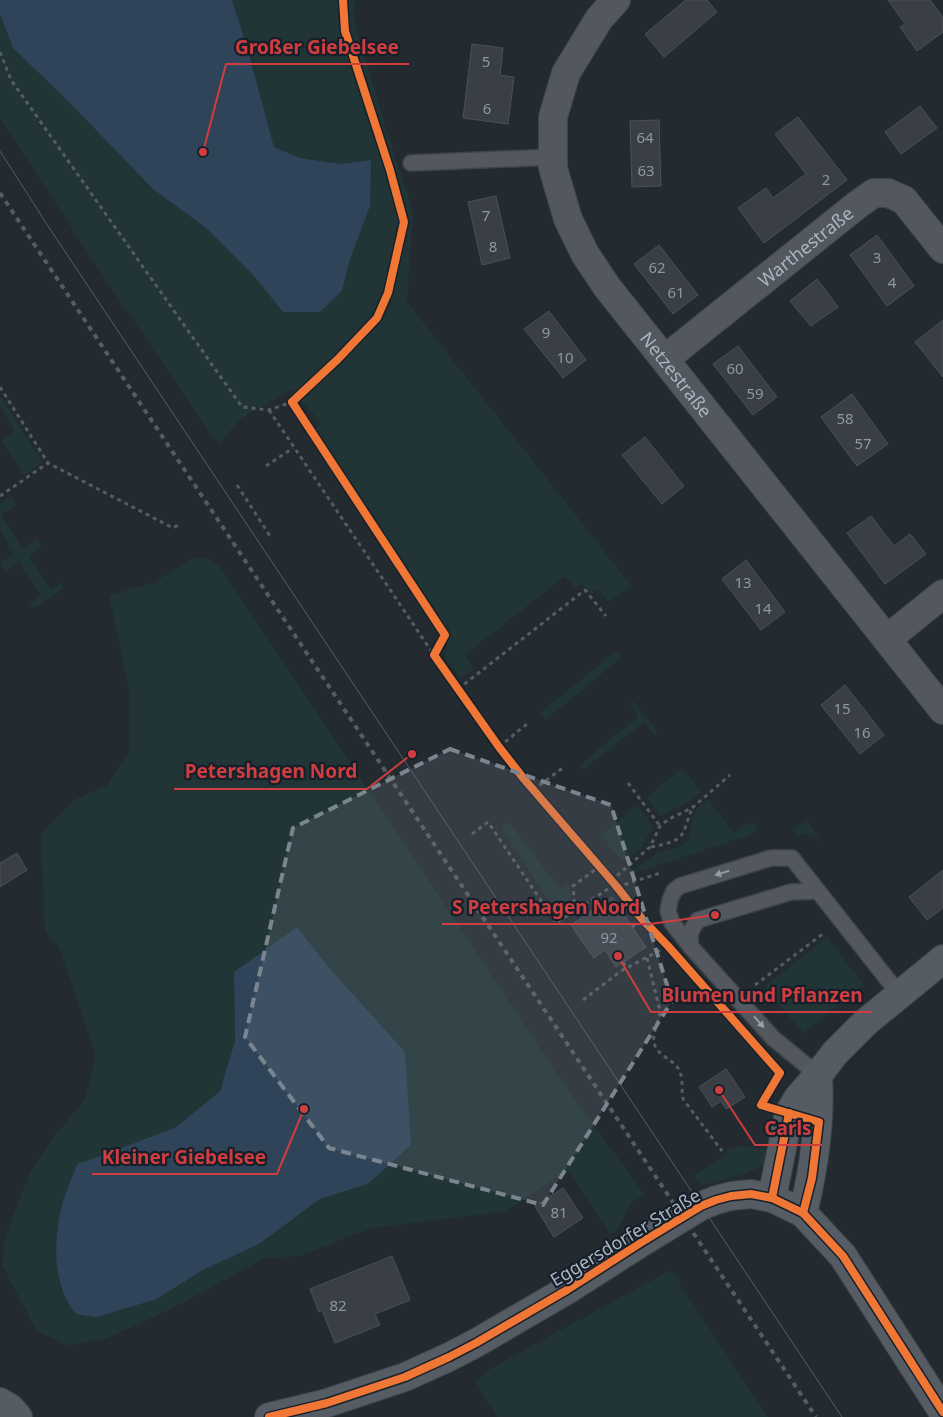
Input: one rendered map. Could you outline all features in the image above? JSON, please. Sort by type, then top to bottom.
[{"type":"street","name":"Netzestraße","points":[[616,0],[599,19],[566,73],[553,117],[553,168],[568,219],[585,254],[607,287],[943,710]]},
{"type":"street","name":"Warthestraße","points":[[665,359],[857,204],[874,193],[888,193],[904,200],[943,249]]},
{"type":"street","points":[[887,639],[943,594]]},
{"type":"street","points":[[772,1198],[789,1113],[798,1098],[835,1053],[866,1022],[943,959]]},
{"type":"street","points":[[804,1213],[812,1178],[818,1122],[818,1075]]},
{"type":"street","name":"Eggersdorfer Straße","points":[[269,1417],[327,1403],[396,1380],[449,1357],[567,1290],[701,1206],[724,1198],[751,1194],[772,1198],[804,1213],[843,1256],[943,1412]]},
{"type":"street","points":[[0,1402],[10,1408],[18,1417]]},
{"type":"lane","points":[[411,163],[553,156]]},
{"type":"lane","points":[[818,1075],[773,1038],[691,947],[672,923],[668,911],[674,891],[680,886],[771,858],[792,858],[899,994]]},
{"type":"lane","points":[[691,947],[689,935],[698,920],[791,892],[817,891]]},
{"type":"path","points":[[0,52],[11,80],[242,407],[269,410],[292,402],[338,359],[377,318],[388,293],[404,222],[390,170],[345,32],[343,0]]},
{"type":"path","points":[[0,387],[48,463],[173,528],[180,524]]},
{"type":"path","points":[[292,402],[445,635],[434,655]]},
{"type":"path","points":[[269,410],[434,655],[499,747],[533,790],[614,884],[556,923],[488,822],[472,834]]},
{"type":"path","points":[[266,466],[294,448]]},
{"type":"path","points":[[0,496],[48,463]]},
{"type":"path","points":[[237,485],[270,536]]},
{"type":"path","points":[[458,689],[585,590],[606,616]]},
{"type":"path","points":[[499,747],[528,723]]},
{"type":"path","points":[[533,790],[564,767]]},
{"type":"path","points":[[611,881],[650,847],[660,826],[668,819],[692,808],[730,775]]},
{"type":"path","points":[[628,783],[660,826]]},
{"type":"path","points":[[650,847],[677,840],[684,833],[692,808]]},
{"type":"path","points":[[575,911],[573,886],[599,867]]},
{"type":"path","points":[[617,887],[659,873]]},
{"type":"path","points":[[632,926],[642,919]]},
{"type":"path","points":[[755,985],[828,931]]},
{"type":"path","points":[[583,1000],[621,971],[668,946]]},
{"type":"path","points":[[647,958],[660,1011],[655,1029],[654,1043],[658,1051],[677,1066],[682,1079],[683,1099],[722,1151]]},
{"type":"path","points":[[623,962],[627,968]]},
{"type":"highlighted area","points":[[450,749],[611,805],[672,1001],[543,1205],[329,1148],[245,1037],[293,828]]},
{"type":"green space","points":[[232,0],[355,0],[354,19],[388,135],[413,211],[407,302],[631,585],[609,602],[598,589],[590,594],[582,584],[575,588],[565,576],[465,655],[474,669],[461,679],[445,657],[449,638],[314,430],[323,424],[290,390],[240,419],[220,443],[212,436],[0,119],[0,14],[13,48],[65,98],[153,189],[206,228],[253,275],[283,312],[320,312],[342,291],[371,160],[341,164],[300,158],[274,147],[247,47]]},
{"type":"green space","points":[[0,395],[42,462],[24,476],[1,440],[15,431],[0,407]]},
{"type":"green space","points":[[11,496],[16,505],[1,515],[23,548],[37,539],[42,547],[29,557],[51,589],[64,581],[62,589],[33,608],[27,606],[41,595],[20,563],[4,572],[0,563],[14,554],[0,531],[0,503]]},
{"type":"green space","points":[[192,558],[209,559],[221,568],[565,1086],[645,1195],[633,1201],[616,1231],[610,1234],[567,1170],[507,1211],[372,1228],[299,1256],[265,1258],[175,1307],[107,1338],[69,1346],[37,1331],[2,1265],[5,1237],[30,1173],[53,1138],[85,1099],[96,1055],[58,946],[45,932],[41,833],[76,799],[106,786],[129,751],[129,690],[109,595],[153,583]],"holes":[[[298,927],[329,968],[368,1184],[320,1199],[259,1244],[203,1270],[157,1299],[61,1290],[57,1257],[58,1226],[63,1199],[77,1164],[176,1127],[220,1091],[235,1041],[234,972]]]},
{"type":"green space","points":[[616,651],[621,658],[546,720],[540,713]]},
{"type":"green space","points":[[633,701],[658,732],[655,735],[644,722],[583,770],[579,765],[639,716],[629,703]]},
{"type":"green space","points":[[682,768],[701,792],[688,802],[660,816],[647,797]]},
{"type":"green space","points":[[708,800],[734,833],[748,823],[753,823],[758,829],[749,835],[628,875],[656,854],[682,846],[689,840],[693,816],[700,805]]},
{"type":"green space","points":[[637,805],[653,826],[641,848],[623,862],[601,836]]},
{"type":"green space","points":[[806,820],[827,848],[818,838],[811,834],[797,837],[792,830]]},
{"type":"green space","points":[[509,822],[559,888],[567,883],[573,908],[559,916],[501,828]]},
{"type":"green space","points":[[827,938],[864,984],[803,1033],[764,987]]},
{"type":"green space","points":[[740,1146],[772,1151],[766,1162],[760,1167],[735,1177],[701,1186],[693,1176],[718,1161],[729,1150]]},
{"type":"green space","points":[[671,1270],[768,1417],[498,1417],[475,1381],[493,1367]]},
{"type":"water","points":[[0,0],[232,0],[247,47],[274,147],[300,158],[341,164],[371,160],[370,206],[350,259],[342,291],[320,312],[283,312],[253,275],[206,228],[153,189],[65,98],[13,48],[0,14]]},
{"type":"water","points":[[297,927],[329,968],[405,1052],[411,1145],[368,1184],[320,1199],[259,1244],[203,1270],[157,1299],[96,1317],[76,1314],[62,1289],[58,1275],[56,1246],[62,1204],[77,1164],[176,1127],[220,1091],[235,1041],[234,972]]},
{"type":"building","points":[[686,0],[707,0],[717,12],[664,57],[645,34]]},
{"type":"building","points":[[888,0],[930,0],[943,18],[943,32],[917,51],[900,27],[905,24]]},
{"type":"building","points":[[472,44],[503,48],[500,75],[514,77],[508,124],[463,118]]},
{"type":"building","points":[[920,106],[937,128],[901,154],[885,132]]},
{"type":"building","points":[[798,117],[847,180],[764,243],[738,208],[766,188],[773,198],[806,174],[775,134]]},
{"type":"building","points":[[659,120],[661,186],[632,187],[630,121]]},
{"type":"building","points":[[496,196],[510,258],[482,265],[468,202]]},
{"type":"building","points":[[877,235],[914,286],[887,306],[850,255]]},
{"type":"building","points":[[659,245],[698,295],[673,314],[634,264]]},
{"type":"building","points":[[817,279],[838,307],[811,326],[790,301]]},
{"type":"building","points":[[549,311],[586,360],[563,378],[524,329]]},
{"type":"building","points":[[943,320],[943,377],[915,342]]},
{"type":"building","points":[[738,346],[777,397],[753,415],[713,364]]},
{"type":"building","points":[[852,394],[888,444],[857,466],[821,417]]},
{"type":"building","points":[[645,437],[684,486],[662,504],[622,455]]},
{"type":"building","points":[[871,516],[894,546],[910,534],[926,554],[885,584],[847,533]]},
{"type":"building","points":[[746,560],[785,612],[761,630],[722,579]]},
{"type":"building","points":[[845,685],[884,735],[860,754],[821,705]]},
{"type":"building","points":[[17,853],[27,870],[0,887],[0,863]]},
{"type":"building","points":[[943,870],[943,908],[927,920],[909,897]]},
{"type":"building","points":[[612,897],[646,947],[616,967],[605,950],[594,958],[571,925]]},
{"type":"building","points":[[726,1069],[745,1097],[726,1109],[721,1101],[712,1107],[699,1087]]},
{"type":"building","points":[[563,1188],[583,1218],[554,1237],[535,1206]]},
{"type":"building","points":[[392,1256],[410,1300],[375,1314],[380,1325],[335,1343],[322,1310],[319,1312],[310,1289]]},
{"type":"tram line","points":[[0,151],[48,226],[842,1417]]},
{"type":"railway","points":[[0,193],[816,1417]]},
{"type":"cycle path","points":[[343,0],[345,31],[390,170],[404,222],[388,293],[377,318],[338,359],[292,402],[445,635],[434,655],[499,747],[642,919],[780,1073],[761,1105],[819,1122],[812,1178],[803,1213]]},
{"type":"cycle path","points":[[772,1198],[789,1113]]},
{"type":"cycle path","points":[[269,1417],[327,1403],[405,1377],[449,1357],[567,1290],[701,1206],[731,1196],[751,1194],[772,1198],[803,1213],[843,1256],[943,1412]]},
{"type":"place","name":"Großer Giebelsee","points":[[203,152]]},
{"type":"place","name":"Petershagen Nord","points":[[412,754]]},
{"type":"place","name":"S Petershagen Nord","points":[[715,915]]},
{"type":"place","name":"Blumen und Pflanzen","points":[[618,956]]},
{"type":"place","name":"Carls","points":[[719,1090]]},
{"type":"place","name":"Kleiner Giebelsee","points":[[304,1109]]}]
